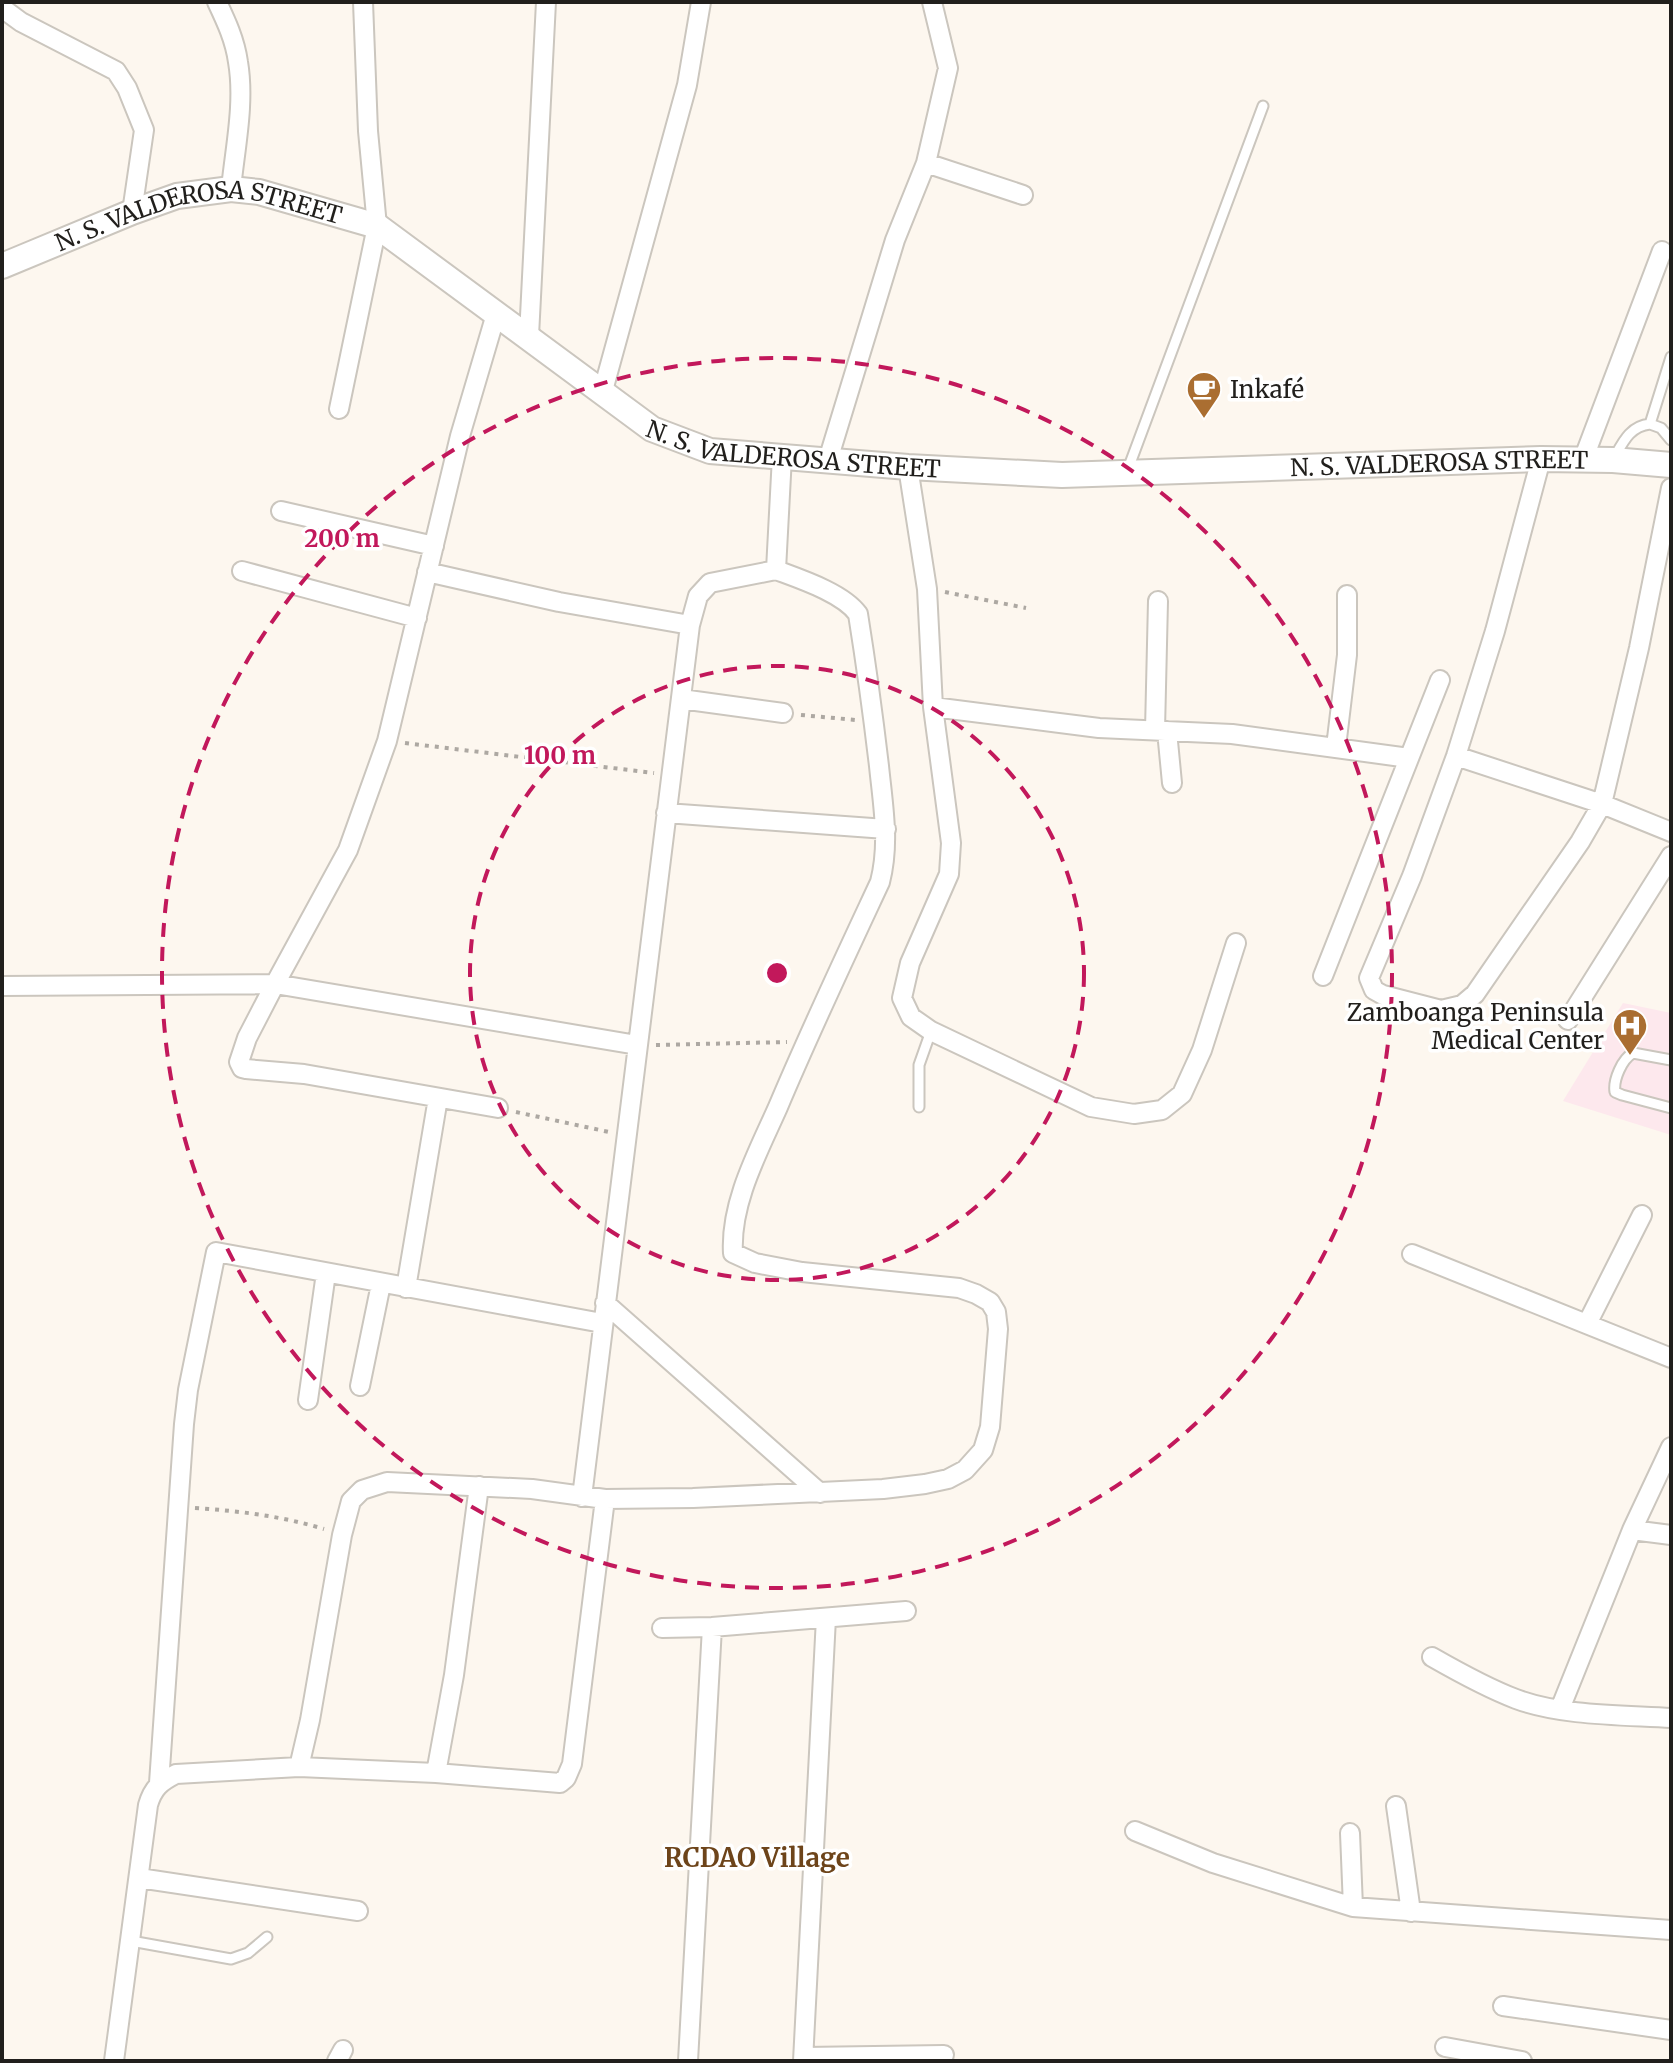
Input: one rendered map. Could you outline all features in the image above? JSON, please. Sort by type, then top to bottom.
[{"type":"main road","name":"N. S. VALDEROSA STREET","points":[[2,266],[177,196],[231,189],[259,192],[377,226],[652,429],[710,451],[908,467],[1062,475],[1541,459],[1671,465]]},
{"type":"street","points":[[217,2],[231,32],[238,63],[240,96],[231,189]]},
{"type":"street","points":[[339,409],[377,226],[368,131],[363,2]]},
{"type":"street","points":[[529,336],[546,2]]},
{"type":"street","points":[[602,394],[687,85],[701,2]]},
{"type":"street","points":[[828,460],[895,240],[926,163],[948,68],[932,2]]},
{"type":"street","points":[[3,11],[116,71],[127,88],[144,130],[132,212]]},
{"type":"street","points":[[926,163],[1023,195]]},
{"type":"street","points":[[1583,460],[1662,251]]},
{"type":"street","points":[[496,314],[460,436],[387,741],[348,850],[247,1038],[239,1062],[242,1068],[304,1074],[498,1108]]},
{"type":"street","points":[[776,570],[782,456]]},
{"type":"street","points":[[1541,459],[1495,631],[1456,756],[1412,876],[1369,978],[1374,990],[1383,995],[1441,1010],[1462,1005],[1475,994],[1580,842],[1602,804],[1639,648],[1671,488]]},
{"type":"street","points":[[908,467],[927,589],[933,707],[951,843],[951,861],[943,892],[910,963],[902,998],[911,1017],[931,1031],[1091,1107],[1134,1114],[1162,1110],[1182,1094],[1197,1061],[1236,943]]},
{"type":"street","points":[[281,511],[434,546]]},
{"type":"street","points":[[299,1767],[342,1535],[351,1501],[362,1490],[387,1482],[532,1489],[582,1497],[605,1499],[820,1493],[925,1484],[948,1479],[965,1470],[983,1450],[990,1427],[998,1329],[996,1312],[990,1302],[959,1288],[802,1272],[755,1263],[733,1253],[732,1232],[750,1170],[880,882],[886,857],[886,829],[874,721],[856,609],[816,586],[776,570],[710,583],[698,596],[690,625],[582,1497]]},
{"type":"street","points":[[242,571],[417,618]]},
{"type":"street","points":[[427,572],[559,602],[690,625]]},
{"type":"street","points":[[1336,747],[1347,655],[1347,595]]},
{"type":"street","points":[[1158,601],[1161,731],[1172,783]]},
{"type":"street","points":[[1323,976],[1440,680]]},
{"type":"street","points":[[681,699],[783,713]]},
{"type":"street","points":[[933,707],[1099,728],[1232,734],[1409,758]]},
{"type":"street","points":[[1456,756],[1602,804],[1671,832]]},
{"type":"street","points":[[666,813],[886,829]]},
{"type":"street","points":[[1568,1020],[1671,856]]},
{"type":"street","points":[[2,986],[275,984],[637,1045]]},
{"type":"street","points":[[406,1288],[438,1098]]},
{"type":"street","points":[[1587,1324],[1642,1215]]},
{"type":"street","points":[[114,2061],[148,1805],[159,1783],[188,1390],[216,1252],[602,1323]]},
{"type":"street","points":[[1412,1254],[1671,1358]]},
{"type":"street","points":[[308,1400],[326,1273]]},
{"type":"street","points":[[360,1386],[381,1284]]},
{"type":"street","points":[[605,1303],[820,1493]]},
{"type":"street","points":[[1560,1709],[1632,1530],[1671,1447]]},
{"type":"street","points":[[436,1773],[454,1675],[479,1486]]},
{"type":"street","points":[[159,1783],[176,1774],[299,1767],[560,1783],[566,1778],[572,1764],[605,1499]]},
{"type":"street","points":[[1632,1530],[1671,1535]]},
{"type":"street","points":[[662,1628],[712,1627],[906,1611]]},
{"type":"street","points":[[826,1618],[804,2059],[944,2055]]},
{"type":"street","points":[[688,2061],[712,1627]]},
{"type":"street","points":[[1432,1657],[1470,1679],[1519,1700],[1560,1709],[1671,1718]]},
{"type":"street","points":[[1396,1806],[1411,1912]]},
{"type":"street","points":[[1135,1831],[1213,1863],[1353,1907],[1671,1930]]},
{"type":"street","points":[[1350,1833],[1353,1907]]},
{"type":"street","points":[[139,1878],[358,1911]]},
{"type":"street","points":[[1503,2006],[1671,2030]]},
{"type":"street","points":[[1445,2047],[1522,2061]]},
{"type":"lane","points":[[1127,473],[1263,106]]},
{"type":"lane","points":[[1650,424],[1671,357]]},
{"type":"lane","points":[[1613,460],[1628,434],[1638,427],[1650,424],[1661,428],[1671,440]]},
{"type":"lane","points":[[919,1107],[919,1065],[931,1031]]},
{"type":"lane","points":[[1671,1060],[1633,1053],[1626,1057],[1614,1086],[1615,1092],[1622,1095],[1671,1108]]},
{"type":"lane","points":[[131,1941],[231,1959],[248,1953],[267,1937]]},
{"type":"path","points":[[927,589],[1026,608]]},
{"type":"path","points":[[783,713],[874,721]]},
{"type":"path","points":[[387,741],[670,775]]},
{"type":"path","points":[[637,1045],[806,1041]]},
{"type":"path","points":[[498,1108],[626,1135]]},
{"type":"path","points":[[180,1508],[244,1511],[290,1519],[342,1535]]},
{"type":"shaded area","name":"Zamboanga Peninsula Medical Center","points":[[1623,1003],[1671,1013],[1671,1135],[1563,1101]]},
{"type":"place","name":"Inkafé","points":[[1204,420]]},
{"type":"place","name":"Zamboanga Peninsula Medical Center","points":[[1630,1057]]},
{"type":"district","name":"RCDAO Village","points":[[757,1857]]}]
